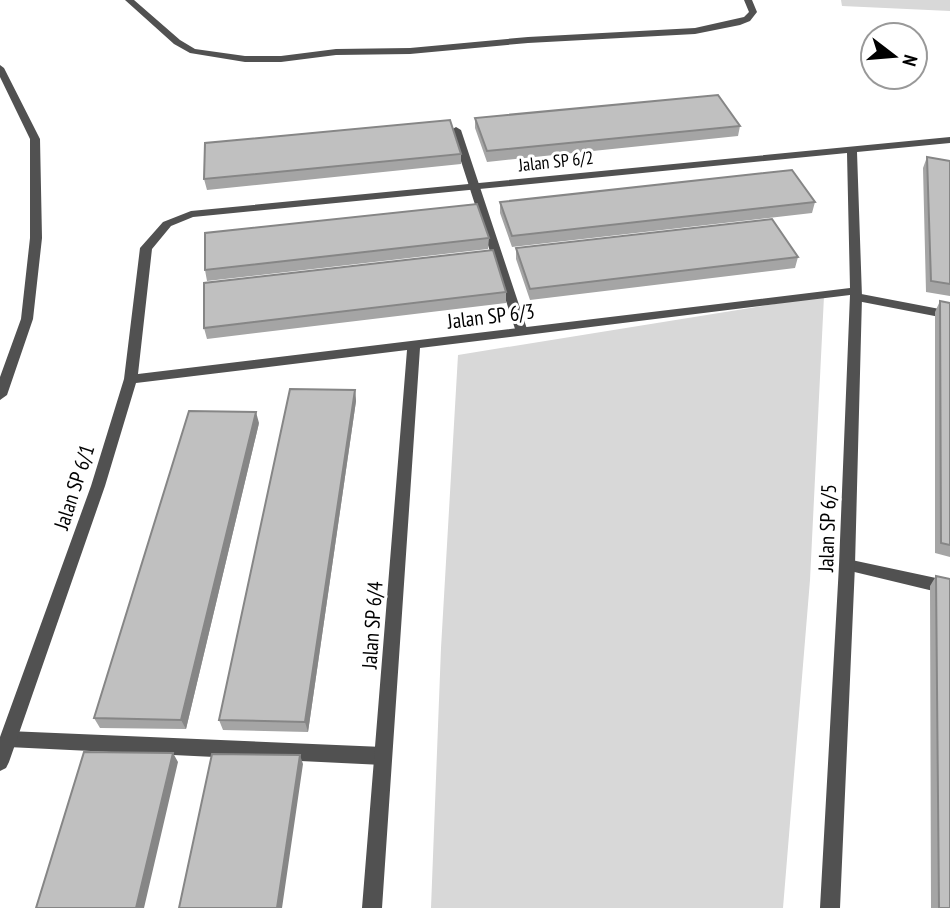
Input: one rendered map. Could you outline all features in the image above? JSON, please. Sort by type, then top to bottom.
[{"type":"street","points":[[129,0],[177,42],[193,51],[228,58],[281,60],[336,52],[410,51],[528,40],[695,30],[747,19],[753,12],[748,0]]},
{"type":"street","points":[[0,68],[35,139],[36,238],[27,319],[0,395]]},
{"type":"street","points":[[456,130],[522,332]]},
{"type":"street","name":"Jalan SP 6/2","points":[[167,223],[191,214],[950,140]]},
{"type":"street","name":"Jalan SP 6/5","points":[[830,908],[847,565],[856,294],[852,150]]},
{"type":"street","name":"Jalan SP 6/1","points":[[0,762],[98,486],[131,379],[146,248],[167,223]]},
{"type":"street","name":"Jalan SP 6/3","points":[[131,379],[856,294],[950,315]]},
{"type":"street","name":"Jalan SP 6/4","points":[[372,908],[414,345]]},
{"type":"street","points":[[847,565],[950,588]]},
{"type":"street","points":[[8,739],[383,756]]},
{"type":"shaded area","points":[[841,0],[950,0],[950,11],[842,6]]},
{"type":"shaded area","points":[[824,296],[810,580],[783,908],[431,908],[441,648],[458,355]]},
{"type":"building","points":[[718,95],[740,126],[487,151],[475,118]]},
{"type":"building","points":[[450,120],[461,154],[204,179],[205,143]]},
{"type":"building","points":[[927,157],[950,161],[950,284],[931,281]]},
{"type":"building","points":[[792,170],[815,202],[512,236],[500,202]]},
{"type":"building","points":[[477,204],[489,238],[205,270],[205,233]]},
{"type":"building","points":[[772,219],[798,257],[530,289],[516,248]]},
{"type":"building","points":[[493,250],[506,292],[204,328],[204,283]]},
{"type":"building","points":[[940,301],[950,303],[950,545],[941,543]]},
{"type":"building","points":[[290,389],[355,390],[305,722],[219,720]]},
{"type":"building","points":[[189,411],[256,412],[181,720],[94,718]]},
{"type":"building","points":[[936,576],[950,579],[950,908],[939,908]]},
{"type":"building","points":[[84,752],[173,753],[136,908],[36,908]]},
{"type":"building","points":[[212,754],[300,755],[277,908],[179,908]]}]
